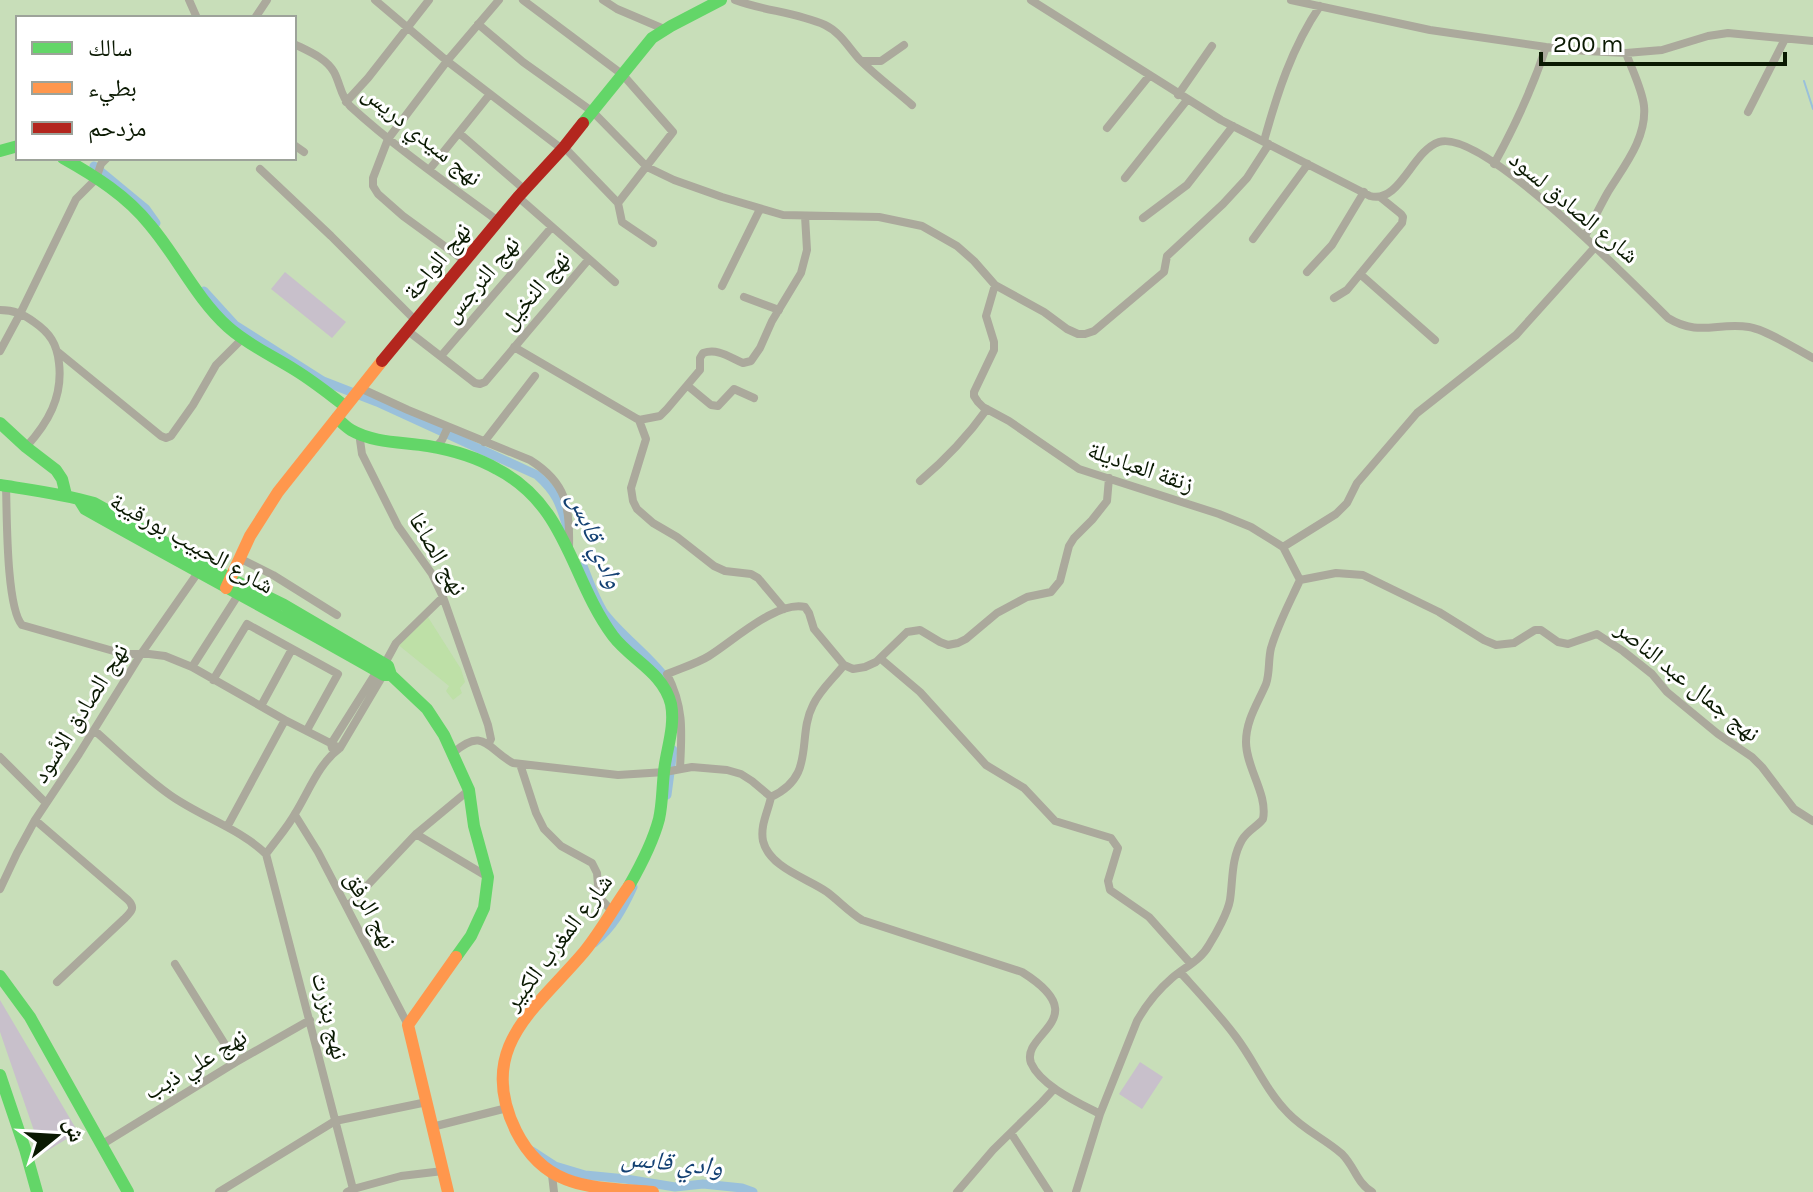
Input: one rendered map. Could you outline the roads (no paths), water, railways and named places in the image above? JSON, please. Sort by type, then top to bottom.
[{"type":"street","points":[[375,0],[447,61],[563,148],[618,203],[622,222],[653,243]]},
{"type":"street","points":[[346,102],[429,0]]},
{"type":"street","points":[[465,261],[378,194],[373,186],[375,169],[388,139],[447,61],[499,0]]},
{"type":"street","points":[[523,0],[623,75],[673,130],[673,134],[618,203]]},
{"type":"street","points":[[603,0],[664,29]]},
{"type":"street","name":"نهج الواحة","points":[[235,586],[239,558],[278,492],[498,221],[563,148],[653,37],[721,0]]},
{"type":"street","points":[[735,0],[755,8],[797,16],[836,31],[861,61],[912,105]]},
{"type":"street","points":[[1031,0],[1178,95],[1266,143],[1380,197],[1401,214],[1402,223],[1347,290],[1334,298]]},
{"type":"street","points":[[1291,0],[1430,30],[1546,47],[1626,53],[1662,50],[1720,34],[1739,33],[1813,41]]},
{"type":"street","points":[[478,24],[523,62],[593,112],[647,167],[674,180],[783,215],[879,217],[922,226],[957,246],[995,285],[1044,312],[1067,329],[1085,334],[1094,331],[1164,272],[1167,256],[1247,178],[1266,143],[1272,110],[1286,71],[1301,37],[1320,6]]},
{"type":"street","points":[[1748,112],[1785,39]]},
{"type":"street","name":"نهج سيدي دريس","points":[[296,45],[329,65],[346,102],[388,139],[498,221]]},
{"type":"street","points":[[861,61],[881,61],[904,45]]},
{"type":"street","points":[[1178,95],[1212,46]]},
{"type":"street","points":[[1494,164],[1535,83],[1546,47]]},
{"type":"street","points":[[1585,236],[1628,161],[1644,122],[1644,104],[1626,53]]},
{"type":"street","points":[[1107,128],[1149,76]]},
{"type":"street","points":[[429,170],[490,94]]},
{"type":"street","points":[[1125,178],[1187,100]]},
{"type":"street","points":[[1143,218],[1187,185],[1233,126]]},
{"type":"street","name":"نهج النخيل","points":[[441,356],[475,383],[485,382],[589,259],[551,228],[522,193],[459,133]]},
{"type":"street","name":"شارع الصادق لسود","points":[[1380,197],[1395,189],[1426,150],[1436,143],[1460,144],[1523,184],[1585,236],[1668,318],[1681,326],[1753,328],[1813,358]]},
{"type":"street","points":[[296,146],[304,152]]},
{"type":"street","points":[[66,160],[117,193],[141,214],[202,299],[226,325],[242,339],[345,406]]},
{"type":"street","points":[[0,351],[76,199],[96,179],[105,160]]},
{"type":"street","points":[[1253,239],[1308,164]]},
{"type":"street","points":[[260,169],[331,236],[441,356]]},
{"type":"street","points":[[1307,272],[1332,245],[1364,192]]},
{"type":"street","points":[[722,286],[760,209]]},
{"type":"street","points":[[639,420],[660,416],[700,370],[700,358],[706,351],[722,352],[743,363],[751,361],[801,273],[808,238],[805,216]]},
{"type":"street","name":"نهج النرجس","points":[[441,356],[551,228]]},
{"type":"street","points":[[1076,1192],[1100,1114],[1137,1021],[1165,985],[1205,952],[1228,909],[1232,871],[1239,845],[1249,829],[1263,819],[1264,807],[1247,754],[1246,732],[1268,679],[1271,647],[1300,580],[1283,547],[1336,514],[1347,503],[1357,483],[1417,413],[1516,335],[1596,246]]},
{"type":"street","points":[[589,259],[615,282]]},
{"type":"street","points":[[1360,274],[1435,340]]},
{"type":"street","points":[[920,481],[968,436],[987,409],[978,402],[974,392],[994,350],[986,316],[995,285]]},
{"type":"street","points":[[744,297],[779,310]]},
{"type":"street","points":[[0,310],[21,312],[48,332],[58,352],[58,396],[37,435],[26,447]]},
{"type":"street","points":[[58,352],[161,436],[169,438],[221,358],[242,339]]},
{"type":"street","points":[[514,347],[639,420],[646,439],[631,488],[637,509],[714,566],[758,578],[784,609]]},
{"type":"street","points":[[484,442],[535,376]]},
{"type":"street","points":[[688,386],[711,405],[718,406],[734,389],[754,398]]},
{"type":"street","points":[[360,388],[544,469],[565,497],[570,518],[569,548]]},
{"type":"street","name":"زنقة العباديلة","points":[[987,409],[1079,469],[1219,514],[1251,527],[1283,547]]},
{"type":"street","name":"شارع المغرب الكبير","points":[[337,418],[359,433],[436,447],[485,462],[520,483],[551,517],[569,548],[588,596],[607,627],[623,650],[654,674],[670,699],[672,714],[665,772],[653,838],[630,885],[590,943],[538,1001],[510,1045],[502,1068],[507,1108],[519,1141],[538,1166],[552,1175],[596,1187],[653,1192]]},
{"type":"street","points":[[0,423],[56,470],[66,495]]},
{"type":"street","points":[[436,447],[448,427]]},
{"type":"street","name":"نهج الصاغا","points":[[359,433],[362,454],[398,526],[432,574],[443,597],[464,668],[488,725],[489,743]]},
{"type":"street","points":[[680,768],[679,702],[667,674],[707,657],[765,619],[797,606],[805,607],[814,629],[844,665],[853,669],[881,659],[907,632],[920,630],[948,645],[958,643],[997,613],[1027,597],[1051,592],[1060,581],[1069,546],[1107,501],[1109,478]]},
{"type":"street","points":[[3,486],[12,590],[17,619],[22,625],[124,654],[165,656],[192,667],[335,748]]},
{"type":"street","name":"شارع الحبيب بورقيبة","points":[[3,486],[66,495],[80,501],[85,509],[235,586],[326,641],[384,669],[427,709],[444,735],[469,790],[474,826],[488,877],[484,908],[471,936],[408,1025]]},
{"type":"street","points":[[239,558],[337,615]]},
{"type":"street","name":"نهج الصادق الأسود","points":[[0,889],[35,820],[200,568]]},
{"type":"street","name":"نهج جمال عبد الناصر","points":[[1300,580],[1336,573],[1363,575],[1439,612],[1496,645],[1514,643],[1535,630],[1541,630],[1563,644],[1597,634],[1652,674],[1667,692],[1718,734],[1752,757],[1790,804],[1813,821]]},
{"type":"street","points":[[192,667],[235,586]]},
{"type":"street","points":[[0,590],[12,590]]},
{"type":"street","points":[[94,730],[169,794],[227,827],[266,854],[295,815],[384,669],[396,643],[443,597]]},
{"type":"street","points":[[213,680],[247,624],[338,674],[307,730]]},
{"type":"street","points":[[261,706],[292,649]]},
{"type":"street","points":[[881,659],[920,692],[986,765],[1024,788],[1055,821],[1100,834],[1115,842],[1118,848],[1108,881],[1110,890],[1149,917],[1191,964]]},
{"type":"street","points":[[844,665],[812,706],[803,761],[798,773],[780,793],[771,797],[762,828],[770,853],[862,920],[1022,972],[1037,981],[1048,994],[1056,1013],[1034,1045],[1030,1061],[1054,1089],[1100,1114]]},
{"type":"street","points":[[227,827],[285,720]]},
{"type":"street","points":[[453,753],[471,742],[483,741],[506,759],[520,764],[618,775],[706,768],[741,774],[771,797]]},
{"type":"street","points":[[0,757],[46,803]]},
{"type":"street","points":[[520,764],[544,829],[561,846],[592,863],[596,869],[599,897],[611,910]]},
{"type":"street","points":[[347,907],[416,834],[469,790]]},
{"type":"street","name":"نهج الرفق","points":[[295,815],[318,852],[408,1025]]},
{"type":"street","points":[[35,820],[128,900],[133,908],[57,982]]},
{"type":"street","points":[[416,834],[488,877]]},
{"type":"street","name":"نهج بنزرت","points":[[266,854],[335,1121],[349,1191]]},
{"type":"street","points":[[175,964],[236,1062]]},
{"type":"street","points":[[1180,972],[1235,1035],[1272,1096],[1306,1129],[1350,1162],[1359,1181],[1372,1192]]},
{"type":"street","points":[[0,976],[30,1017],[128,1192]]},
{"type":"street","name":"نهج علي ذيب","points":[[101,1145],[310,1020]]},
{"type":"street","points":[[408,1025],[448,1192]]},
{"type":"street","points":[[0,1075],[37,1192]]},
{"type":"street","points":[[957,1192],[993,1150],[1054,1089]]},
{"type":"street","points":[[219,1192],[335,1121],[427,1102]]},
{"type":"street","points":[[432,1127],[507,1108]]},
{"type":"street","points":[[1011,1133],[1049,1192]]},
{"type":"street","points":[[349,1191],[401,1176],[443,1171]]},
{"type":"street","points":[[552,1175],[554,1192]]},
{"type":"waterway","points":[[1804,81],[1813,109]]},
{"type":"waterway","name":"وادي قابس","points":[[94,166],[146,209],[156,223]]},
{"type":"waterway","name":"وادي قابس","points":[[204,291],[235,325],[323,381],[377,402],[537,475],[557,500],[568,530]]},
{"type":"waterway","name":"وادي قابس","points":[[583,566],[604,613],[670,684]]},
{"type":"waterway","name":"وادي قابس","points":[[667,795],[673,750]]},
{"type":"waterway","name":"وادي قابس","points":[[594,943],[617,917],[633,887]]},
{"type":"waterway","name":"وادي قابس","points":[[532,1151],[555,1166],[585,1175],[675,1187],[703,1184],[753,1192]]}]
